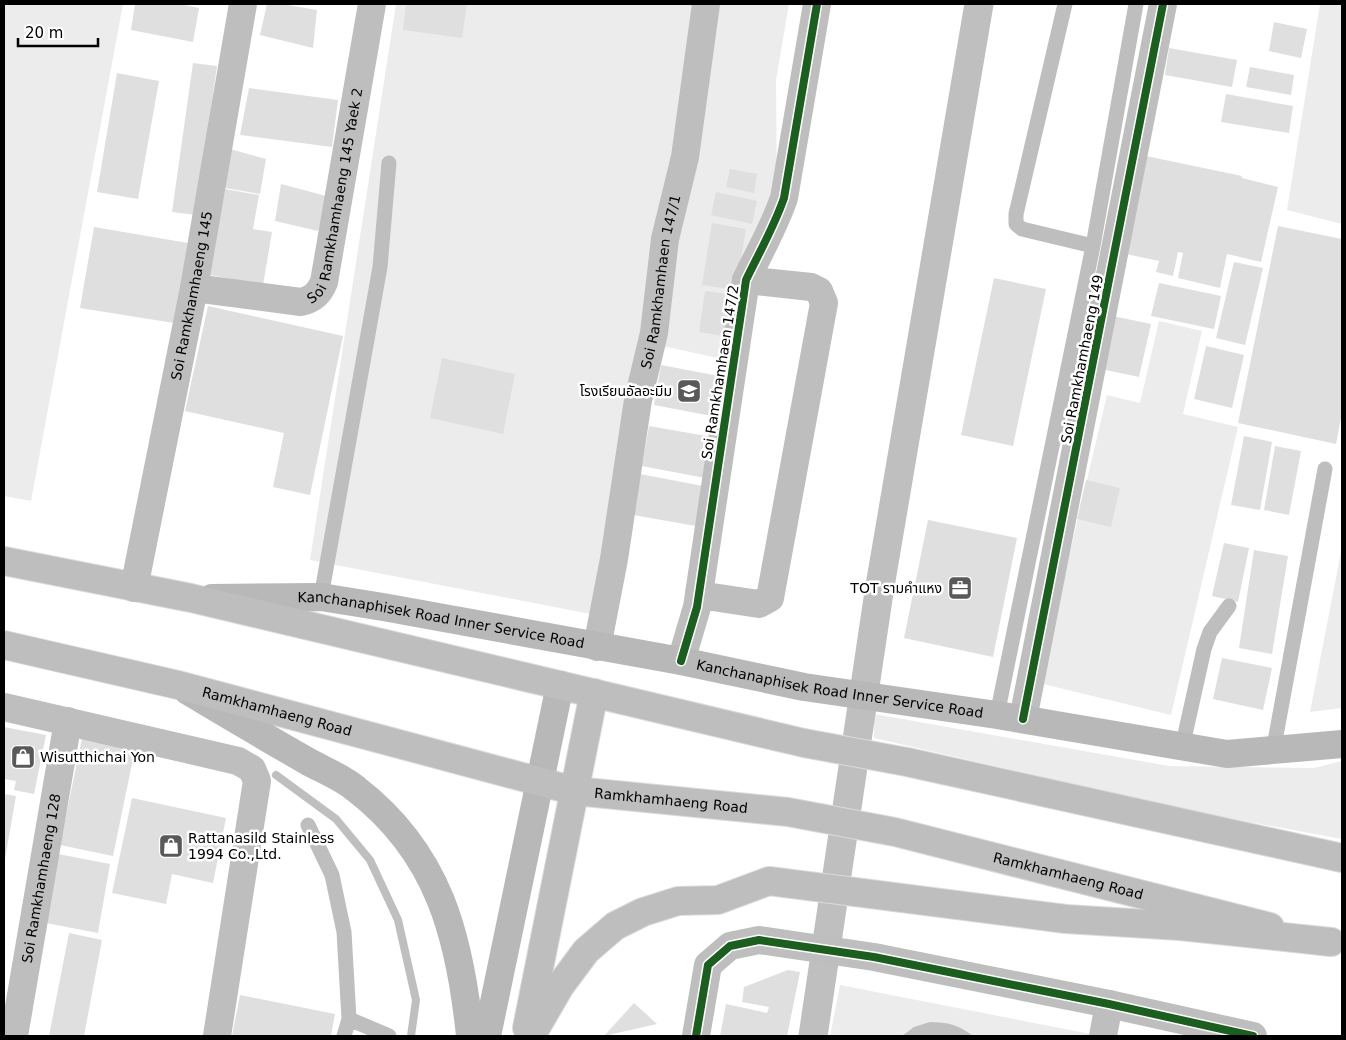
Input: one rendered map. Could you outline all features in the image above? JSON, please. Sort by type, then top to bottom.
[{"type":"main road","name":"Soi Ramkhamhaeng 145","points":[[134,588],[194,288],[243,4]]},
{"type":"main road","name":"Soi Ramkhamhaeng 145 Yaek 2","points":[[194,288],[301,302],[310,299],[320,291],[326,273],[372,4]]},
{"type":"main road","name":"Soi Ramkhamhaen 147/1","points":[[597,647],[614,558],[638,400],[654,333],[665,239],[685,157],[706,4]]},
{"type":"main road","name":"Soi Ramkhamhaen 147/2","points":[[680,661],[699,594],[746,280],[764,240],[776,220],[784,198],[817,4]]},
{"type":"main road","name":"Soi Ramkhamhaeng 149","points":[[1010,717],[1163,4]]},
{"type":"main road","name":"Soi Ramkhamhaen 147/2","points":[[699,594],[759,604],[770,598],[824,303],[819,291],[811,287],[746,280]]},
{"type":"main road","points":[[4,561],[191,598],[804,743],[907,762],[1342,858]]},
{"type":"main road","name":"Kanchanaphisek Road Inner Service Road","points":[[191,598],[321,597],[680,661],[804,686],[1010,717],[1182,748],[1227,754],[1273,752],[1342,744]]},
{"type":"main road","name":"Ramkhamhaeng Road","points":[[4,645],[178,685],[574,791],[788,812],[895,832],[1336,944]]},
{"type":"main road","points":[[178,685],[355,788],[396,824],[430,872],[451,926],[464,981],[470,1036]]},
{"type":"main road","points":[[487,1036],[560,685]]},
{"type":"main road","points":[[526,1036],[594,694]]},
{"type":"main road","points":[[4,707],[238,761],[252,769],[257,781],[217,1036]]},
{"type":"main road","name":"Soi Ramkhamhaeng 128","points":[[14,1036],[68,721]]},
{"type":"main road","points":[[531,1036],[560,986],[586,951],[616,926],[643,912],[660,906],[678,901],[718,900],[769,881],[1066,919],[1180,926],[1336,944]]},
{"type":"main road","points":[[696,1036],[708,965],[730,946],[760,940],[874,957],[1109,1004],[1253,1036]]},
{"type":"main road","points":[[1103,1036],[1109,1004]]},
{"type":"lane","points":[[1065,4],[1016,214],[1016,224],[1022,229],[1093,246]]},
{"type":"lane","points":[[1010,717],[1136,4]]},
{"type":"lane","points":[[321,597],[380,267],[389,162]]},
{"type":"lane","points":[[1273,752],[1325,469]]},
{"type":"lane","points":[[1182,748],[1204,648],[1210,632],[1229,606]]},
{"type":"lane","points":[[308,825],[332,875],[344,932],[349,1019],[344,1036]]},
{"type":"lane","points":[[349,1019],[389,1036]]},
{"type":"shaded area","points":[[4,4],[123,4],[31,501],[4,496]]},
{"type":"shaded area","points":[[396,4],[789,4],[776,80],[777,195],[718,358],[644,342],[596,615],[310,560]]},
{"type":"shaded area","points":[[1320,4],[1342,4],[1342,224],[1287,210]]},
{"type":"shaded area","points":[[1159,321],[1202,331],[1183,414],[1238,427],[1171,715],[1039,683],[1107,395],[1140,403]]},
{"type":"shaded area","points":[[1342,547],[1342,708],[1310,712]]},
{"type":"shaded area","points":[[874,714],[1169,766],[1314,768],[1342,761],[1342,839],[1195,812],[874,738]]},
{"type":"shaded area","points":[[840,985],[1101,1036],[830,1036]]},
{"type":"shaded area","points":[[930,1022],[953,1025],[973,1036],[902,1036],[914,1027]]},
{"type":"building","points":[[135,4],[179,4],[199,8],[193,42],[131,30]]},
{"type":"building","points":[[267,4],[282,4],[317,10],[313,48],[260,35]]},
{"type":"building","points":[[406,4],[467,4],[462,38],[403,30]]},
{"type":"building","points":[[1274,22],[1307,29],[1301,58],[1269,51]]},
{"type":"building","points":[[1169,48],[1237,60],[1232,87],[1165,75]]},
{"type":"building","points":[[193,63],[217,66],[196,215],[172,212]]},
{"type":"building","points":[[1250,67],[1294,75],[1291,95],[1246,87]]},
{"type":"building","points":[[117,73],[159,81],[138,199],[97,192]]},
{"type":"building","points":[[249,88],[338,100],[332,147],[240,135]]},
{"type":"building","points":[[1226,94],[1293,106],[1289,133],[1221,122]]},
{"type":"building","points":[[230,149],[266,159],[260,194],[225,188]]},
{"type":"building","points":[[1146,156],[1242,176],[1242,178],[1278,187],[1261,262],[1227,254],[1220,288],[1178,278],[1183,253],[1178,252],[1173,276],[1156,272],[1159,261],[1126,254]]},
{"type":"building","points":[[730,169],[757,174],[754,193],[726,187]]},
{"type":"building","points":[[281,184],[330,197],[318,231],[275,221]]},
{"type":"building","points":[[225,189],[259,195],[253,229],[272,232],[263,285],[210,275]]},
{"type":"building","points":[[716,192],[757,201],[752,224],[711,215]]},
{"type":"building","points":[[712,223],[746,229],[736,290],[702,285]]},
{"type":"building","points":[[1278,226],[1342,239],[1342,413],[1336,444],[1238,423]]},
{"type":"building","points":[[94,227],[194,244],[180,324],[80,308]]},
{"type":"building","points":[[1234,262],[1263,268],[1245,345],[1216,338]]},
{"type":"building","points":[[994,278],[1046,289],[1013,446],[961,435]]},
{"type":"building","points":[[1159,283],[1221,296],[1214,329],[1151,316]]},
{"type":"building","points":[[705,291],[736,295],[730,337],[699,332]]},
{"type":"building","points":[[208,306],[343,336],[310,495],[273,487],[284,433],[185,411]]},
{"type":"building","points":[[1113,316],[1151,324],[1139,377],[1101,369]]},
{"type":"building","points":[[1206,346],[1244,355],[1232,408],[1194,399]]},
{"type":"building","points":[[442,358],[515,374],[503,434],[430,418]]},
{"type":"building","name":"โรงเรียนอัลอะมีม","points":[[661,365],[724,377],[717,417],[654,405]]},
{"type":"building","points":[[649,426],[712,437],[705,478],[642,466]]},
{"type":"building","points":[[1244,436],[1272,442],[1260,510],[1231,505]]},
{"type":"building","points":[[1275,446],[1301,451],[1289,515],[1264,510]]},
{"type":"building","points":[[640,474],[703,486],[696,526],[633,515]]},
{"type":"building","points":[[1086,480],[1120,488],[1111,527],[1077,519]]},
{"type":"building","name":"TOT รามคำแหง","points":[[928,520],[1017,538],[993,657],[904,638]]},
{"type":"building","points":[[1224,543],[1249,548],[1238,602],[1212,596]]},
{"type":"building","points":[[1254,550],[1288,556],[1272,654],[1239,648]]},
{"type":"building","points":[[1222,658],[1272,668],[1263,710],[1213,699]]},
{"type":"building","name":"Wisutthichai Yon","points":[[4,727],[46,735],[34,794],[14,790],[16,781],[4,779]]},
{"type":"building","points":[[82,738],[135,749],[113,856],[60,845]]},
{"type":"building","points":[[4,794],[16,796],[5,859],[4,859]]},
{"type":"building","name":"Rattanasild Stainless 1994 Co.,Ltd.","points":[[132,798],[226,818],[213,883],[172,874],[166,904],[112,893]]},
{"type":"building","points":[[58,854],[110,864],[98,933],[46,923]]},
{"type":"building","points":[[69,933],[102,940],[84,1036],[49,1036]]},
{"type":"building","points":[[788,970],[800,972],[787,1036],[720,1036],[726,1004],[767,1013],[769,1007],[742,1002],[744,987]]},
{"type":"building","points":[[240,995],[335,1014],[331,1036],[232,1036]]},
{"type":"building","points":[[634,1003],[657,1024],[604,1036]]},
{"type":"waterway","points":[[813,1036],[879,592],[979,4]]},
{"type":"waterway","points":[[276,775],[336,819],[370,860],[398,920],[416,1000],[411,1036]]},
{"type":"cycle path","points":[[681,661],[697,607],[746,280],[771,230],[784,198],[817,4]]},
{"type":"cycle path","points":[[1023,719],[1163,4]]},
{"type":"cycle path","points":[[696,1036],[708,965],[730,946],[759,940],[874,957],[1109,1004],[1253,1036]]},
{"type":"place","name":"โรงเรียนอัลอะมีม","points":[[689,391]]},
{"type":"place","name":"TOT รามคำแหง","points":[[960,588]]},
{"type":"place","name":"Wisutthichai Yon","points":[[23,757]]},
{"type":"place","name":"Rattanasild Stainless 1994 Co.,Ltd.","points":[[171,846]]}]
